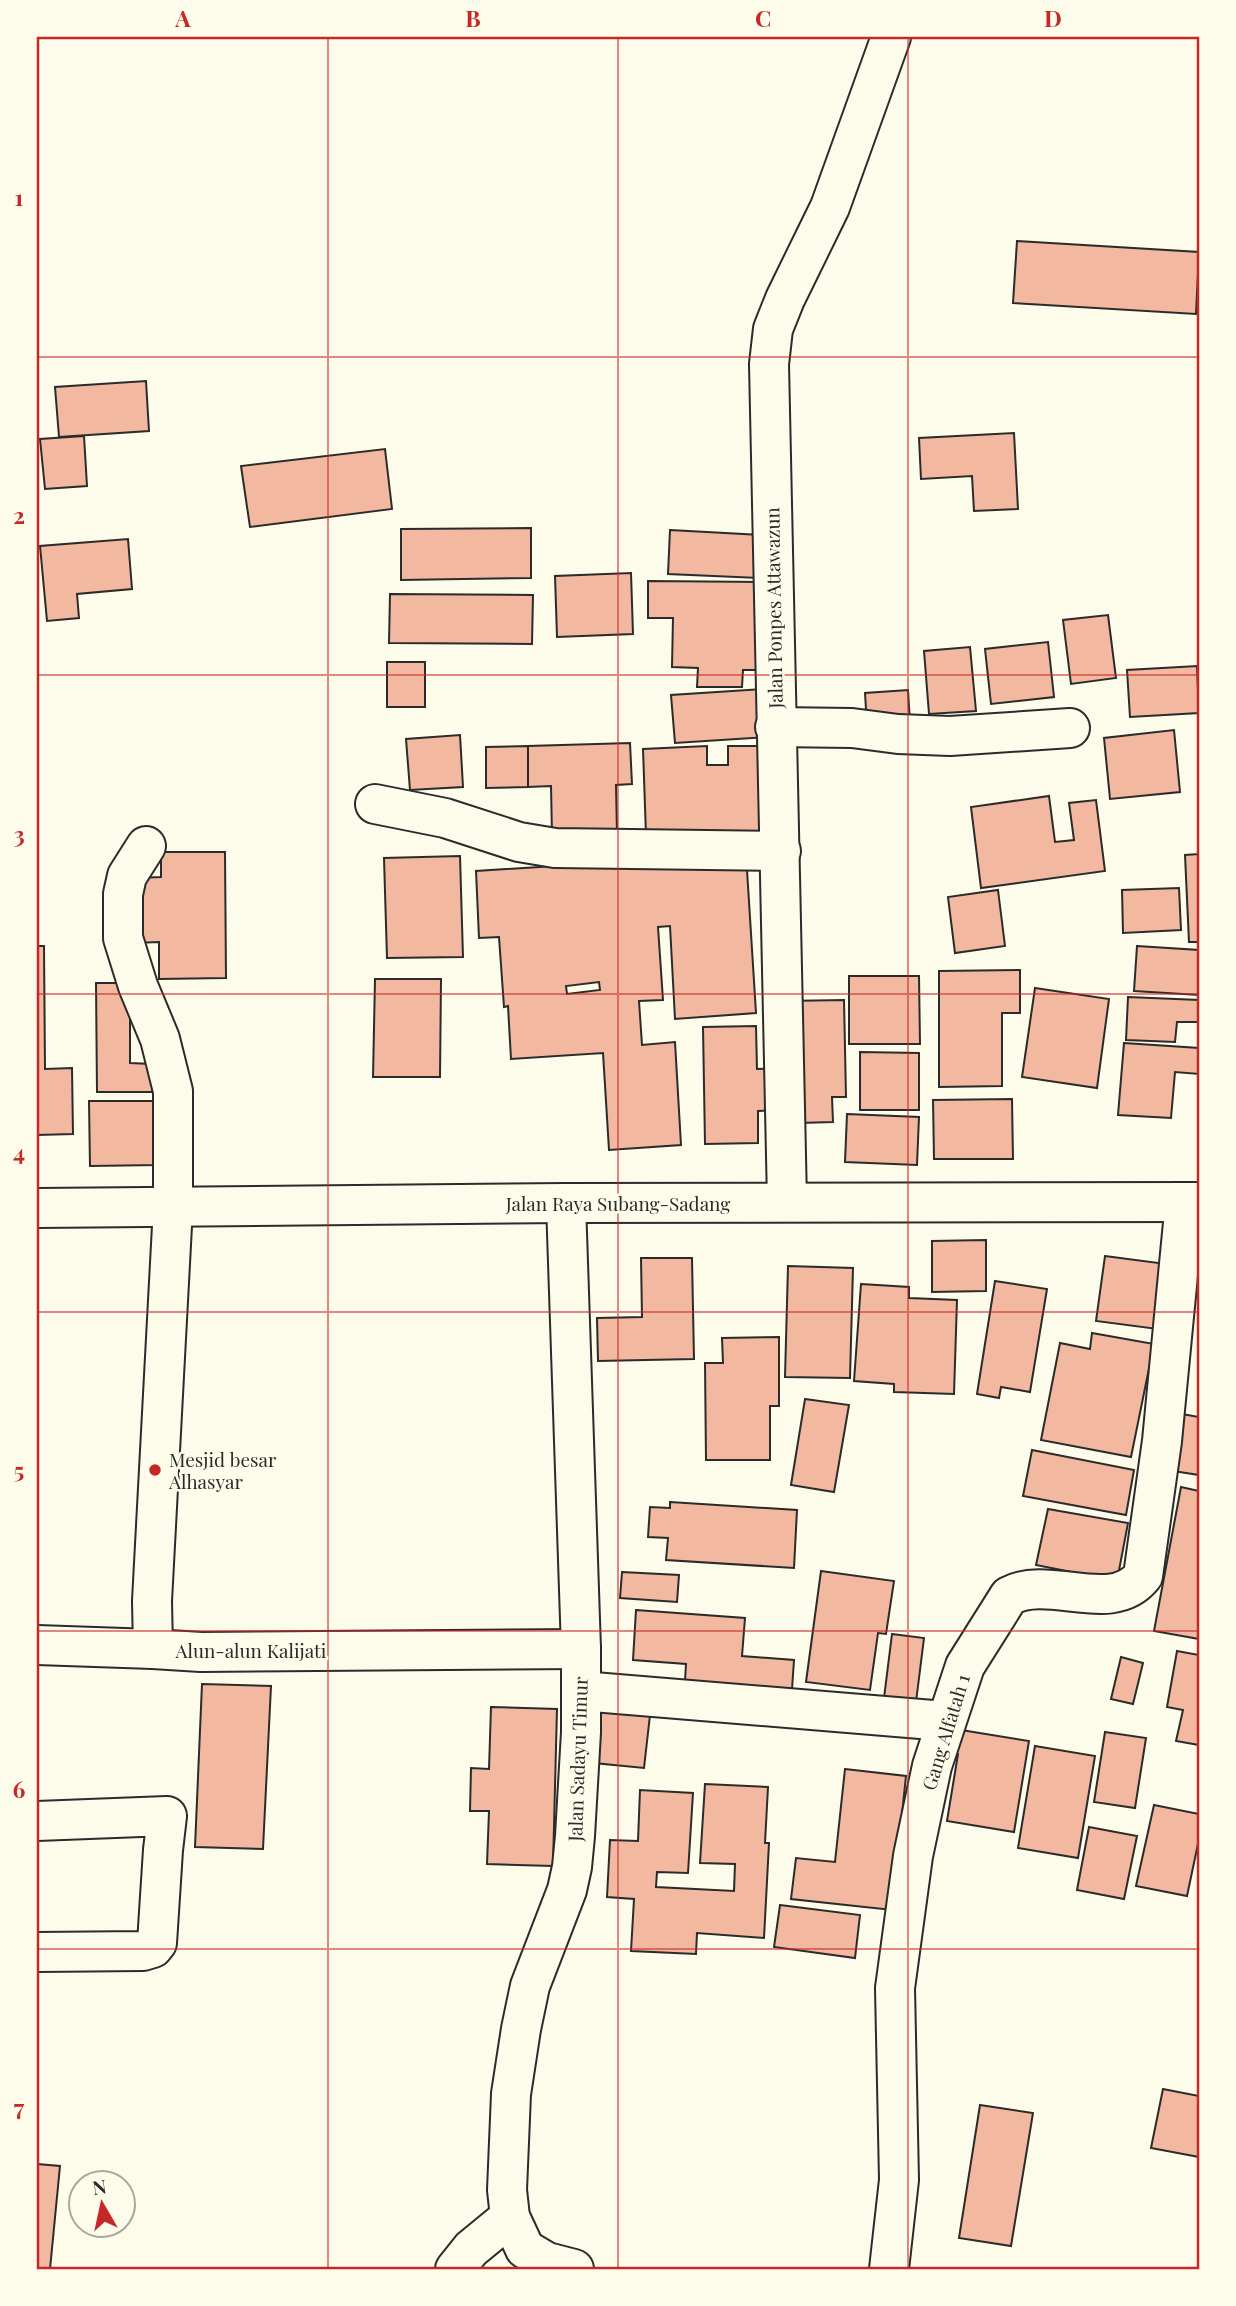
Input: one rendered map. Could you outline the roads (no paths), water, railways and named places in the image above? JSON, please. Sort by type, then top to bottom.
[{"type":"street","name":"Jalan Ponpes Attawazun","points":[[787,1202],[769,364],[773,329],[835,195],[891,37]]},
{"type":"street","points":[[775,727],[852,728],[898,734],[950,736],[1070,728]]},
{"type":"street","points":[[375,804],[445,818],[519,842],[555,848],[781,850]]},
{"type":"street","name":"Alun-alun Kalijati","points":[[146,846],[127,876],[123,894],[123,938],[138,986],[160,1039],[173,1091],[173,1207],[152,1601],[153,1649],[201,1652],[581,1648]]},
{"type":"street","name":"Jalan Raya Subang-Sadang","points":[[37,1208],[566,1203],[1192,1202]]},
{"type":"street","name":"Gang Alfatah 1","points":[[889,2269],[899,2180],[895,1988],[913,1856],[932,1766],[965,1666],[1009,1596],[1019,1591],[1037,1590],[1108,1594],[1122,1592],[1135,1585],[1143,1576],[1192,1202]]},
{"type":"street","name":"Jalan Sadayu Timur","points":[[566,1203],[581,1648],[581,1732],[572,1867],[567,1890],[530,1986],[521,2029],[511,2094],[507,2190],[510,2217],[525,2249],[547,2262],[574,2269]]},
{"type":"street","points":[[37,1645],[153,1649]]},
{"type":"street","points":[[581,1691],[946,1721]]},
{"type":"street","points":[[37,1821],[167,1816],[157,1943],[153,1948],[143,1951],[37,1952]]},
{"type":"street","points":[[455,2269],[471,2249],[510,2217]]},
{"type":"place","name":"Mesjid besar Alhasyar","points":[[155,1470]]}]
